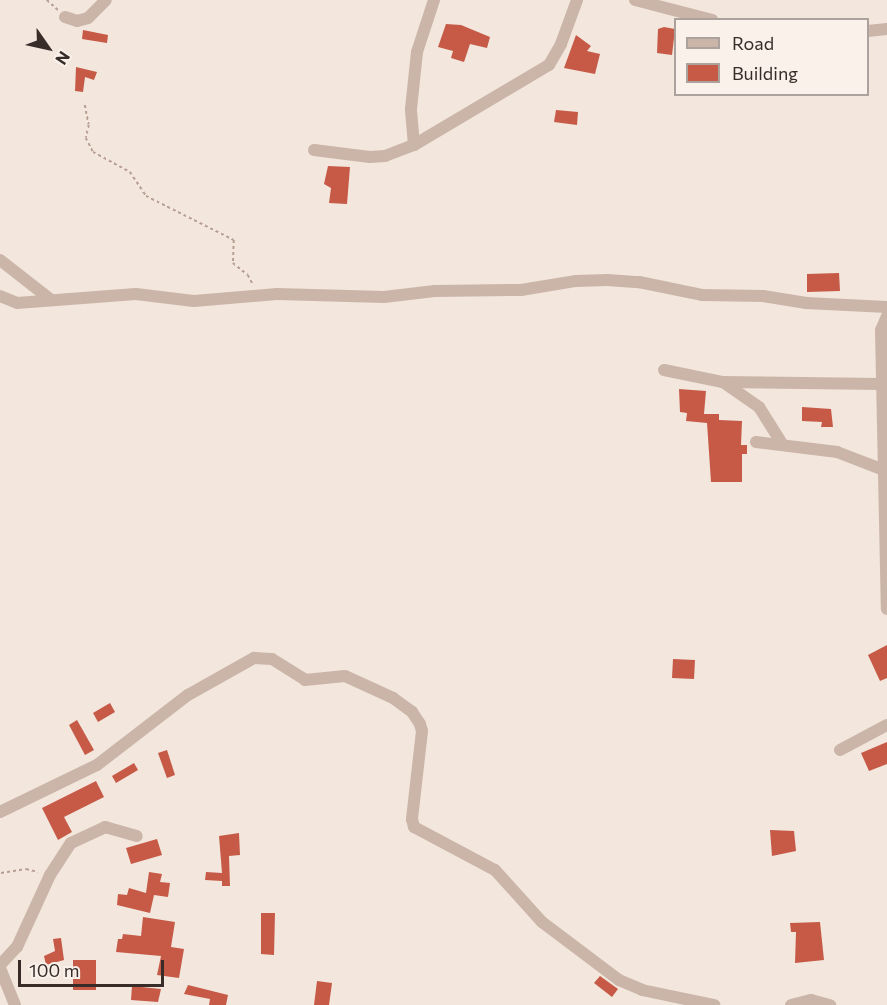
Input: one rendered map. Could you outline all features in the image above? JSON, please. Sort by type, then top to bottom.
[{"type":"street","points":[[65,17],[77,21],[88,18],[106,0]]},
{"type":"street","points":[[414,145],[411,109],[417,52],[434,0]]},
{"type":"street","points":[[314,150],[370,157],[385,156],[414,145],[549,65],[561,44],[577,0]]},
{"type":"street","points":[[635,0],[704,18]]},
{"type":"street","points":[[869,31],[887,29]]},
{"type":"street","points":[[0,260],[50,299]]},
{"type":"street","points":[[0,297],[17,303],[136,294],[213,301],[257,296],[384,297],[435,291],[521,290],[560,282],[607,280],[639,282],[702,295],[763,296],[806,303],[887,307]]},
{"type":"street","points":[[887,316],[881,330],[885,429],[881,469],[887,609]]},
{"type":"street","points":[[664,370],[722,382],[882,384]]},
{"type":"street","points":[[722,382],[759,407],[781,442]]},
{"type":"street","points":[[756,441],[781,442],[794,449],[848,454],[881,469]]},
{"type":"street","points":[[0,812],[97,765],[188,695],[254,658],[272,659],[305,680],[345,676],[393,698],[412,712],[420,724],[422,730],[412,819],[414,827],[495,870],[542,922],[619,980],[642,990],[714,1005]]},
{"type":"street","points":[[840,750],[887,725]]},
{"type":"street","points":[[15,1005],[0,966],[19,944],[50,875],[66,848],[87,832],[113,827],[137,836]]},
{"type":"street","points":[[791,1005],[811,1000],[830,1005]]},
{"type":"path","points":[[47,0],[65,17]]},
{"type":"path","points":[[85,105],[89,125],[86,138],[93,152],[130,172],[146,196],[234,240],[233,263],[248,275],[257,296]]},
{"type":"path","points":[[1,873],[26,869],[50,875]]},
{"type":"building","points":[[446,24],[461,25],[490,37],[487,48],[470,44],[464,62],[451,58],[453,51],[438,47]]},
{"type":"building","points":[[664,27],[674,29],[672,55],[657,53],[658,29]]},
{"type":"building","points":[[83,30],[108,35],[107,43],[82,39]]},
{"type":"building","points":[[576,35],[591,46],[587,51],[600,54],[595,74],[564,68]]},
{"type":"building","points":[[76,67],[97,72],[94,80],[85,77],[83,92],[75,91]]},
{"type":"building","points":[[556,110],[578,112],[577,125],[554,122]]},
{"type":"building","points":[[328,166],[350,167],[347,204],[329,203],[331,188],[324,184]]},
{"type":"building","points":[[839,273],[840,291],[807,292],[807,274]]},
{"type":"building","points":[[679,389],[706,391],[704,414],[719,414],[719,420],[742,421],[741,445],[747,445],[747,454],[742,454],[742,482],[711,482],[707,423],[686,421],[687,413],[680,412]]},
{"type":"building","points":[[802,407],[831,409],[833,427],[821,427],[822,422],[802,421]]},
{"type":"building","points":[[887,645],[887,678],[880,681],[868,655]]},
{"type":"building","points":[[673,659],[695,660],[694,679],[672,678]]},
{"type":"building","points":[[110,703],[115,712],[98,722],[93,713]]},
{"type":"building","points":[[77,720],[94,750],[85,755],[69,725]]},
{"type":"building","points":[[887,742],[887,764],[869,771],[861,753]]},
{"type":"building","points":[[167,750],[175,775],[167,778],[158,753]]},
{"type":"building","points":[[134,763],[138,770],[116,783],[112,776]]},
{"type":"building","points":[[96,781],[104,797],[64,817],[72,832],[58,840],[42,808]]},
{"type":"building","points":[[770,830],[794,831],[796,851],[772,856]]},
{"type":"building","points":[[239,833],[240,855],[229,856],[230,886],[222,886],[222,881],[205,880],[206,872],[222,873],[219,836]]},
{"type":"building","points":[[157,839],[162,855],[131,864],[126,848]]},
{"type":"building","points":[[149,872],[162,874],[160,882],[170,883],[168,897],[154,895],[150,913],[117,905],[118,894],[127,895],[129,888],[146,893]]},
{"type":"building","points":[[261,913],[275,913],[274,955],[261,954]]},
{"type":"building","points":[[143,917],[175,922],[171,947],[184,949],[179,978],[157,975],[161,956],[116,952],[118,939],[122,939],[123,934],[141,936]]},
{"type":"building","points":[[820,922],[824,960],[795,963],[796,932],[791,932],[790,923]]},
{"type":"building","points":[[61,938],[64,960],[46,965],[44,956],[55,951],[53,939]]},
{"type":"building","points":[[73,960],[96,960],[96,990],[73,990]]},
{"type":"building","points":[[600,976],[618,989],[612,997],[594,983]]},
{"type":"building","points":[[317,981],[332,983],[329,1005],[314,1005]]},
{"type":"building","points":[[188,985],[228,995],[226,1005],[209,1005],[210,999],[184,994]]},
{"type":"building","points":[[132,986],[161,989],[158,1002],[131,1000]]}]
